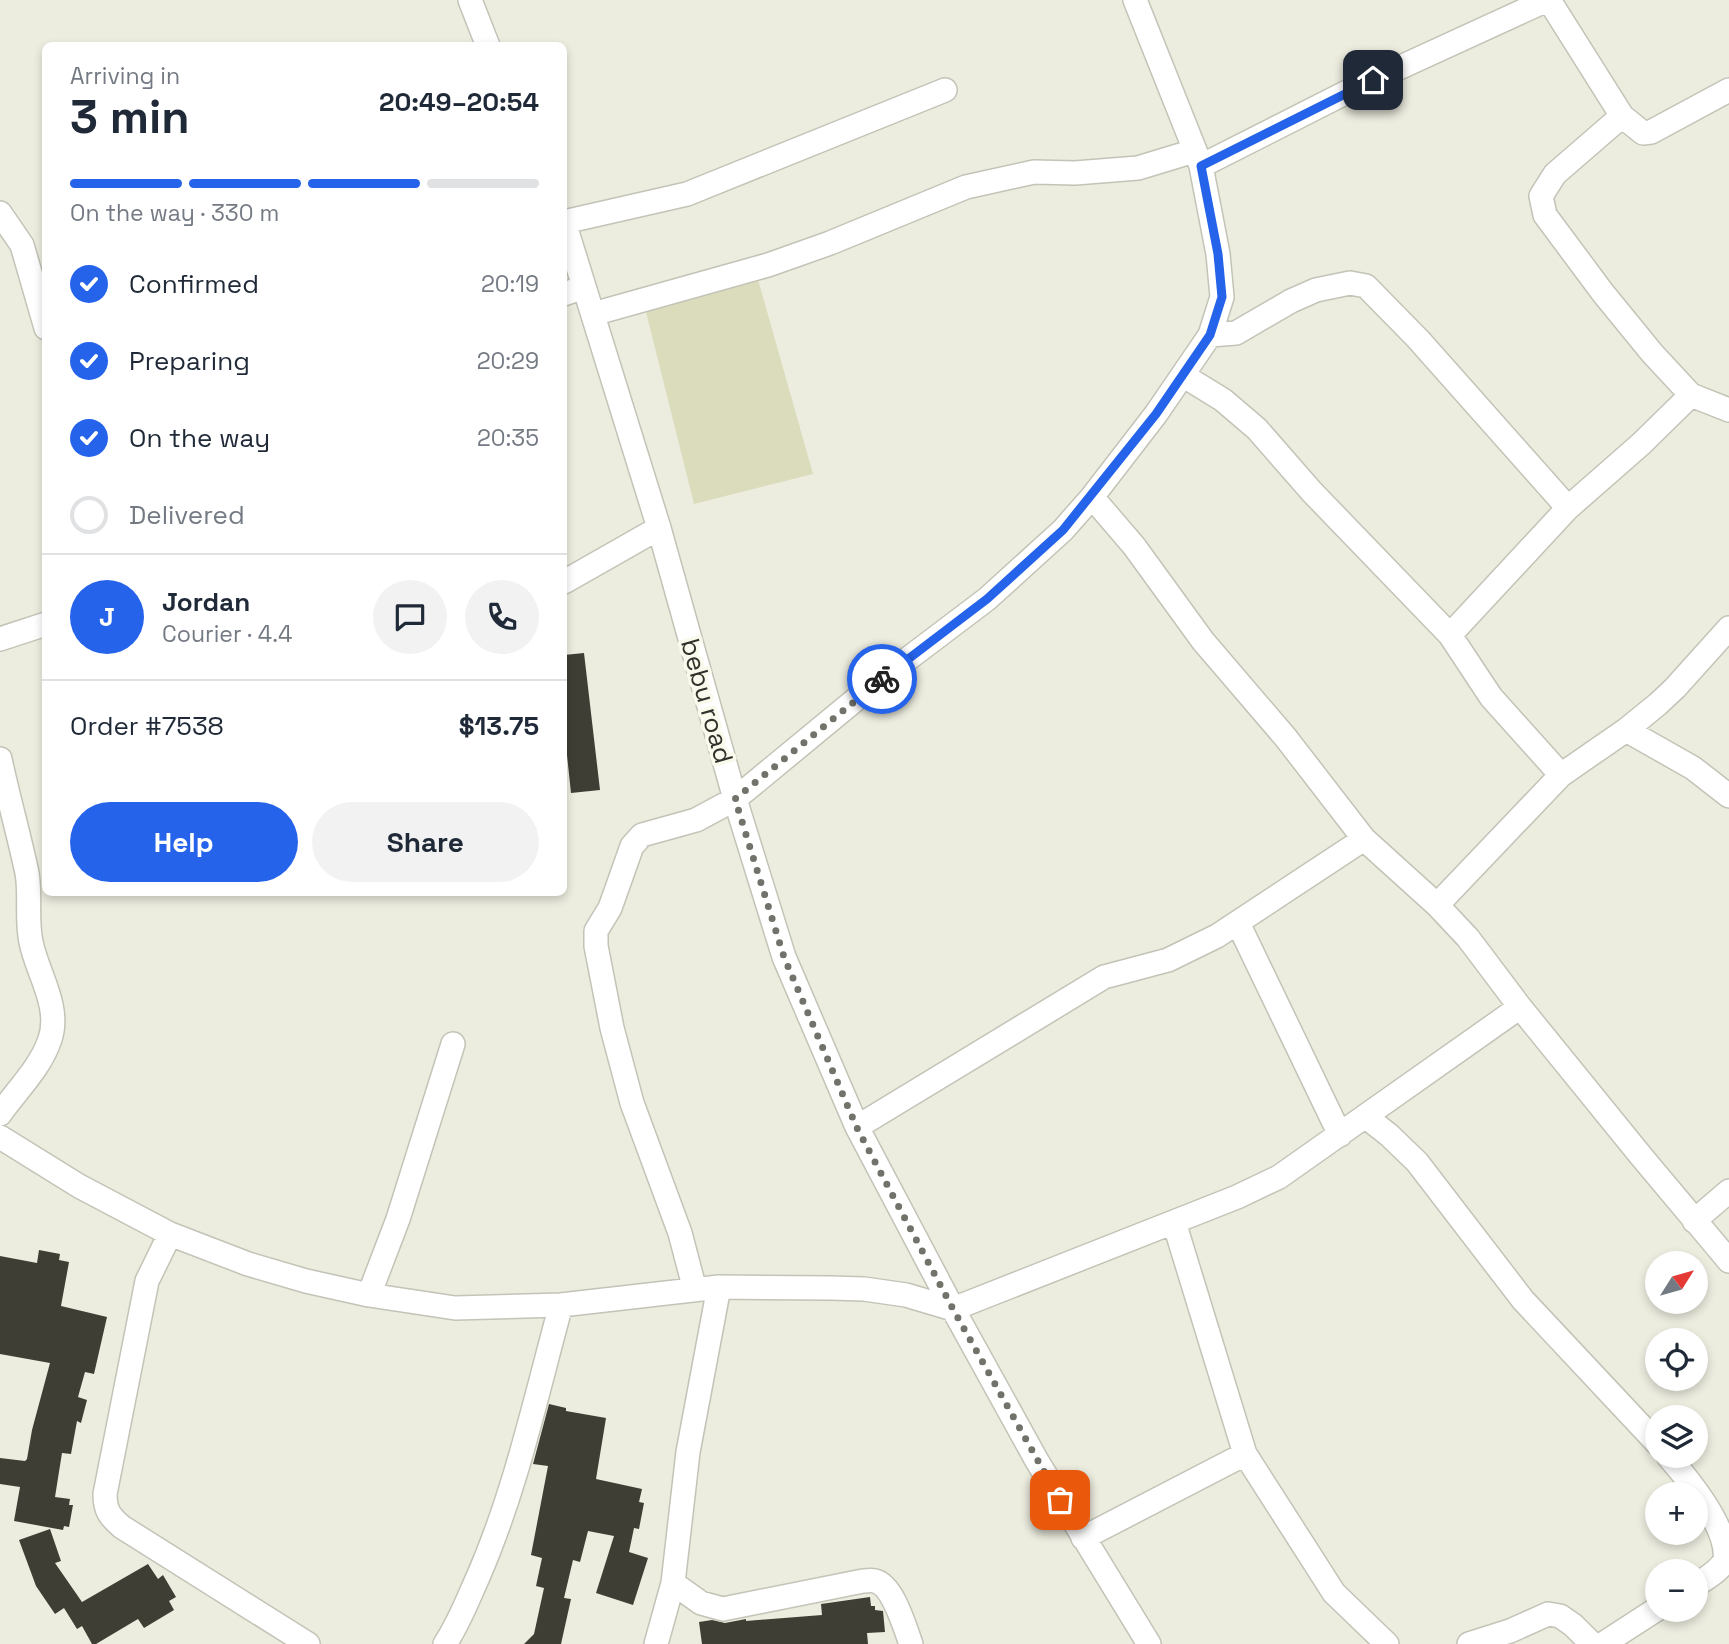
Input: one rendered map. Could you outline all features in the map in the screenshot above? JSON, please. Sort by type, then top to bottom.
[{"type":"street","points":[[470,0],[486,42]]},
{"type":"street","points":[[695,1290],[680,1233],[632,1103],[612,1028],[596,946],[596,931],[610,908],[632,846],[642,835],[696,820],[735,799],[872,686],[987,599],[1063,530],[1092,497],[1184,376],[1210,335],[1222,297],[1218,254],[1198,158],[1135,0]]},
{"type":"street","points":[[593,314],[768,265],[830,243],[966,187],[989,181],[1034,172],[1075,173],[1138,168],[1198,158],[1548,0],[1622,116],[1643,133],[1651,132],[1729,90]]},
{"type":"street","points":[[567,221],[687,194],[945,90]]},
{"type":"street","points":[[1622,116],[1556,174],[1541,196],[1545,215],[1603,293],[1691,395],[1729,410]]},
{"type":"street","points":[[0,213],[22,245],[42,314]]},
{"type":"street","name":"bebu road","points":[[567,242],[574,290],[593,314],[659,528],[735,799],[784,957],[857,1128],[953,1309],[1037,1461],[1149,1644]]},
{"type":"street","points":[[1210,335],[1236,333],[1291,301],[1316,290],[1350,283],[1366,286],[1418,339],[1568,508]]},
{"type":"street","points":[[1184,376],[1223,400],[1257,429],[1312,492],[1450,635],[1491,696],[1561,775]]},
{"type":"street","points":[[1450,635],[1568,508],[1641,444],[1691,395]]},
{"type":"street","points":[[1092,497],[1133,546],[1203,640],[1286,738],[1364,839],[1468,937],[1520,1007],[1729,1261]]},
{"type":"street","points":[[567,580],[659,528]]},
{"type":"street","points":[[0,639],[42,625]]},
{"type":"street","points":[[1437,905],[1561,775],[1626,730],[1675,688],[1729,628]]},
{"type":"street","points":[[1626,730],[1693,768],[1729,796]]},
{"type":"street","points":[[0,759],[36,871],[30,939],[52,1007],[53,1024],[41,1059],[0,1114]]},
{"type":"street","points":[[857,1128],[1104,976],[1168,960],[1238,923],[1364,839]]},
{"type":"street","points":[[1238,923],[1340,1135]]},
{"type":"street","points":[[0,1137],[79,1186],[170,1234],[248,1264],[369,1295],[456,1308],[561,1305],[719,1287],[864,1289],[905,1295],[953,1309],[1237,1197],[1279,1177],[1520,1007]]},
{"type":"street","points":[[369,1295],[398,1219],[453,1044]]},
{"type":"street","points":[[1366,1117],[1417,1162],[1523,1300],[1645,1430]]},
{"type":"street","points":[[1694,1221],[1729,1191]]},
{"type":"street","points":[[1174,1222],[1245,1454],[1334,1593],[1387,1644]]},
{"type":"street","points":[[170,1234],[147,1281],[104,1494],[105,1508],[122,1527],[308,1644]]},
{"type":"street","points":[[656,1644],[673,1583],[688,1452],[719,1287]]},
{"type":"street","points":[[445,1644],[465,1607],[494,1541],[517,1469],[561,1305]]},
{"type":"street","points":[[1083,1538],[1245,1454]]},
{"type":"street","points":[[1678,1468],[1710,1505],[1720,1522],[1727,1543],[1726,1559],[1708,1577]]},
{"type":"street","points":[[673,1583],[701,1603],[723,1609],[863,1581],[875,1581],[884,1586],[892,1597],[911,1644]]},
{"type":"street","points":[[1469,1644],[1510,1632],[1548,1614],[1560,1616],[1592,1644]]},
{"type":"street","points":[[1603,1644],[1645,1617]]},
{"type":"green space","points":[[757,276],[813,474],[694,504],[644,304]]},
{"type":"building","points":[[584,653],[600,790],[571,793],[567,755],[567,655]]},
{"type":"building","points":[[39,1250],[60,1254],[59,1260],[69,1262],[61,1306],[107,1317],[94,1374],[85,1372],[78,1397],[87,1400],[81,1423],[77,1421],[71,1454],[62,1453],[55,1497],[70,1499],[69,1505],[73,1505],[69,1527],[64,1526],[63,1530],[14,1521],[20,1487],[0,1484],[0,1458],[27,1459],[50,1363],[0,1354],[0,1256],[37,1263]]},
{"type":"building","points":[[549,1404],[566,1408],[566,1411],[606,1418],[596,1479],[642,1489],[639,1502],[644,1503],[639,1529],[634,1528],[629,1552],[648,1558],[633,1605],[596,1593],[614,1536],[588,1531],[580,1562],[573,1560],[564,1598],[571,1599],[561,1644],[524,1644],[534,1634],[544,1588],[536,1586],[542,1558],[531,1555],[548,1466],[533,1464]]},
{"type":"building","points":[[50,1529],[61,1561],[55,1563],[82,1602],[148,1564],[158,1579],[163,1575],[176,1597],[169,1601],[174,1610],[144,1628],[138,1619],[92,1644],[82,1626],[77,1629],[64,1608],[55,1614],[36,1586],[19,1540]]},
{"type":"building","points":[[870,1597],[871,1606],[875,1606],[875,1610],[883,1611],[885,1632],[867,1633],[868,1644],[702,1644],[699,1622],[712,1620],[725,1623],[746,1619],[822,1615],[821,1604]]},
{"type":"way so far","points":[[882,679],[735,799],[784,957],[857,1128],[953,1309],[1060,1500]]},
{"type":"route","points":[[882,679],[987,599],[1063,530],[1156,414],[1210,335],[1222,297],[1218,254],[1201,166],[1373,80]]}]
